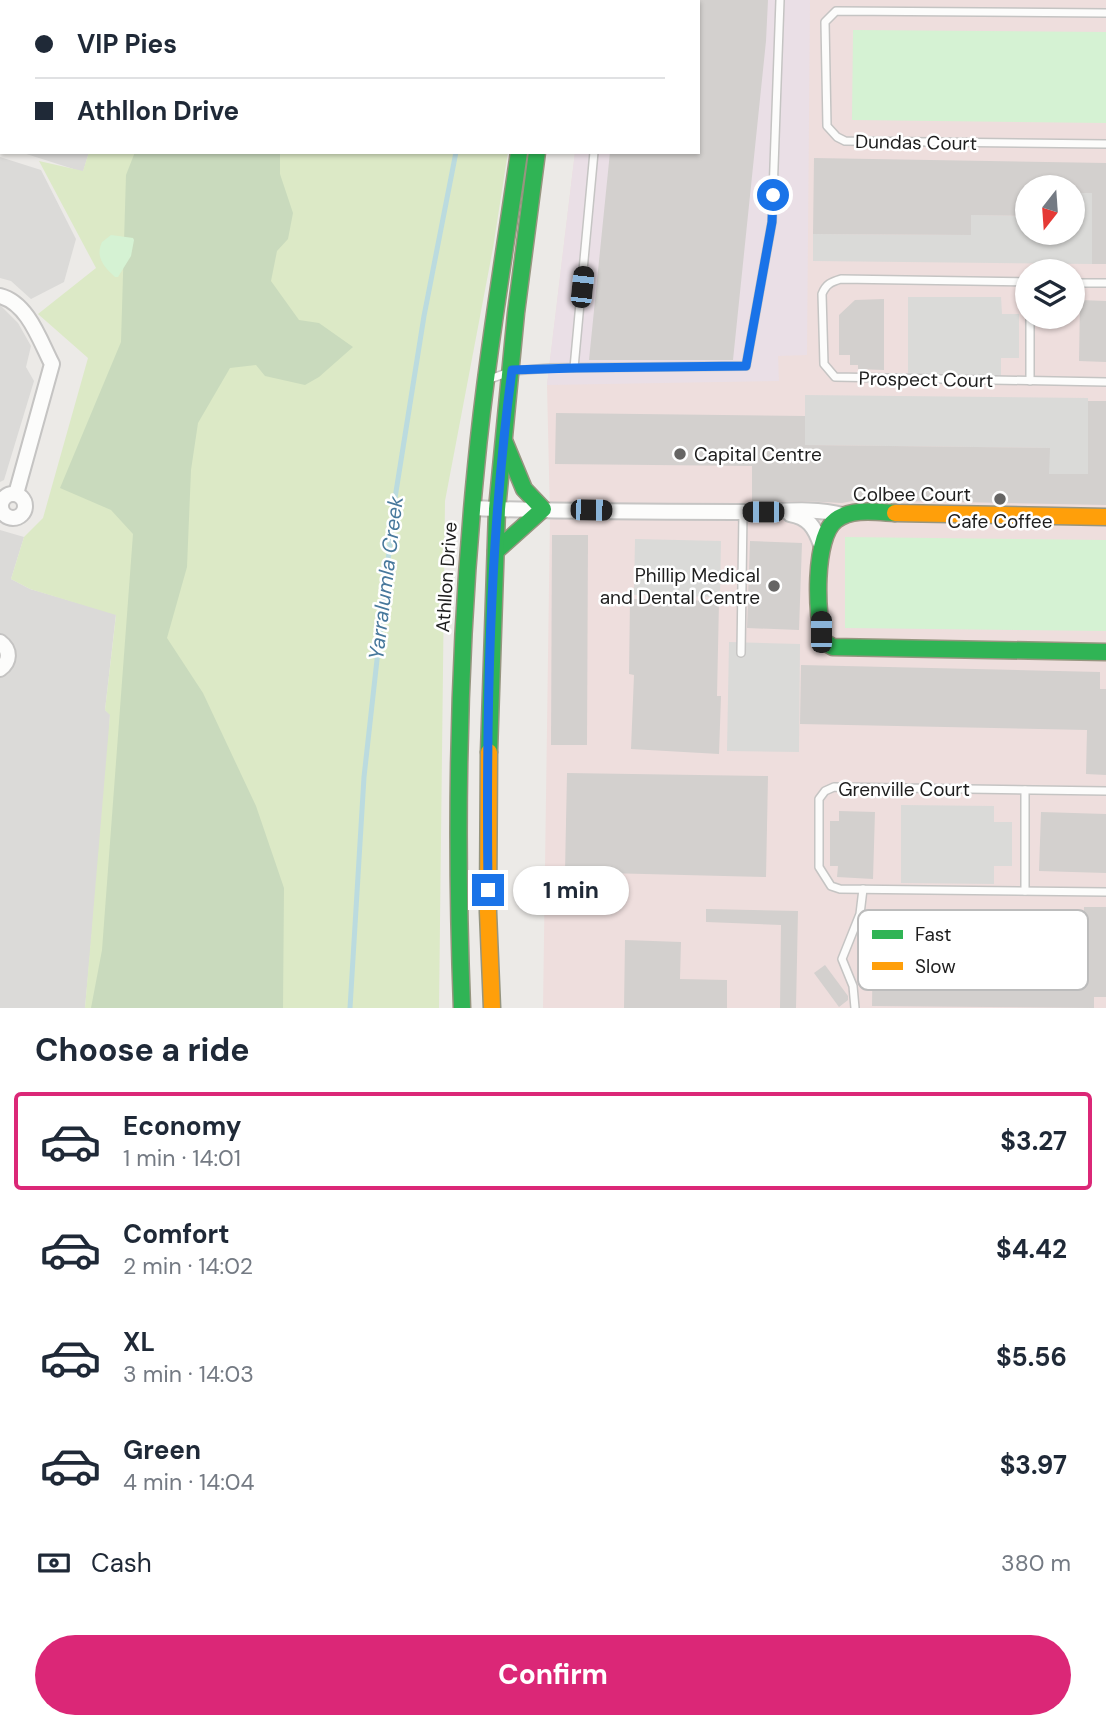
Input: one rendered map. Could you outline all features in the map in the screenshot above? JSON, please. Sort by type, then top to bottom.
[{"type":"main road","name":"Athllon Drive","points":[[462,1008],[458,823],[461,664],[472,508],[486,381],[519,154]]},
{"type":"main road","points":[[492,1008],[487,798],[497,509],[516,313],[537,154]]},
{"type":"main road","points":[[496,551],[543,509],[524,489],[504,441]]},
{"type":"main road","name":"Colbee Court","points":[[821,545],[828,528],[843,515],[858,512],[1106,517]]},
{"type":"main road","points":[[821,545],[821,632],[824,642],[833,647],[1106,652]]},
{"type":"street","points":[[0,296],[17,304],[27,317],[52,365],[16,494]]},
{"type":"street","points":[[472,508],[743,512],[804,509],[843,515]]},
{"type":"street","points":[[784,512],[803,516],[815,529],[821,545]]},
{"type":"street","points":[[0,642],[8,657],[0,669]]},
{"type":"lane","points":[[486,381],[512,370],[746,366],[772,222],[780,0]]},
{"type":"lane","name":"Dundas Court","points":[[1106,13],[836,11],[825,22],[827,126],[845,141],[1106,144]]},
{"type":"lane","points":[[574,368],[594,154]]},
{"type":"lane","name":"Prospect Court","points":[[1015,282],[841,279],[831,282],[821,294],[824,364],[835,377],[1106,382]]},
{"type":"lane","points":[[1085,283],[1106,283]]},
{"type":"lane","points":[[1030,329],[1030,381]]},
{"type":"lane","points":[[741,653],[743,512]]},
{"type":"lane","name":"Grenville Court","points":[[1106,791],[834,787],[825,791],[819,799],[819,867],[831,886],[840,889],[1106,892]]},
{"type":"lane","points":[[1025,790],[1025,891]]},
{"type":"lane","points":[[860,910],[863,889]]},
{"type":"lane","points":[[855,1008],[853,986],[842,959],[858,919]]},
{"type":"shaded area","points":[[700,0],[1106,0],[1106,1008],[543,1008],[550,516],[547,385],[575,154],[700,154]]},
{"type":"shaded area","points":[[700,0],[810,0],[807,355],[778,356],[779,381],[547,385],[575,154],[700,154]]},
{"type":"shaded area","points":[[26,154],[88,154],[83,172]]},
{"type":"shaded area","points":[[0,157],[41,170],[76,239],[64,282],[31,299],[11,281],[0,278]]},
{"type":"shaded area","points":[[1085,193],[1092,193],[1092,264],[1085,264],[1085,259],[1015,259],[1015,263],[813,261],[813,234],[971,235],[971,215],[1015,216],[1015,245],[1085,245]]},
{"type":"shaded area","points":[[908,297],[1001,297],[1002,314],[1015,314],[1015,329],[1019,329],[1019,358],[1001,358],[1001,376],[908,375]]},
{"type":"shaded area","points":[[0,305],[18,323],[31,346],[26,367],[34,381],[4,480],[0,482]]},
{"type":"shaded area","points":[[805,395],[1088,398],[1088,474],[1049,474],[1049,448],[805,445]]},
{"type":"shaded area","points":[[0,530],[24,537],[11,579],[30,589],[116,614],[105,710],[110,714],[107,772],[85,1008],[0,1008]]},
{"type":"shaded area","points":[[635,539],[721,541],[720,597],[634,595]]},
{"type":"shaded area","points":[[729,642],[800,644],[799,752],[727,751]]},
{"type":"shaded area","points":[[901,805],[994,806],[994,822],[1012,822],[1012,866],[994,866],[994,884],[901,883]]},
{"type":"green space","points":[[853,30],[1106,32],[1106,123],[852,120]]},
{"type":"green space","points":[[88,154],[508,154],[493,248],[445,501],[439,1008],[85,1008],[110,715],[105,710],[116,615],[30,589],[11,579],[24,537],[43,518],[88,358],[38,314],[96,268],[39,161],[83,171]]},
{"type":"green space","points":[[134,154],[280,154],[280,174],[293,213],[288,239],[277,251],[271,281],[299,320],[319,323],[353,347],[319,377],[305,385],[265,376],[256,365],[230,368],[198,423],[191,470],[187,567],[167,638],[203,693],[256,806],[284,888],[283,1008],[91,1008],[102,950],[133,534],[111,510],[60,488],[121,342],[126,175]]},
{"type":"green space","points":[[111,235],[134,240],[131,256],[118,277],[107,269],[100,257],[102,242]]},
{"type":"green space","points":[[845,537],[1106,540],[1106,631],[845,628]]},
{"type":"building","points":[[700,0],[768,0],[733,360],[589,360],[610,154],[700,154]]},
{"type":"building","points":[[814,158],[1106,163],[1106,264],[1092,264],[1092,193],[1085,193],[1085,175],[1015,175],[1015,216],[971,215],[971,235],[813,234]]},
{"type":"building","points":[[884,299],[884,370],[858,369],[858,365],[850,365],[850,355],[839,355],[839,315],[855,300]]},
{"type":"building","points":[[1085,300],[1106,301],[1106,362],[1079,361],[1080,329],[1085,329]]},
{"type":"building","points":[[1088,401],[1106,401],[1106,505],[857,500],[842,503],[752,502],[752,466],[555,464],[556,413],[805,416],[805,445],[1050,448],[1049,474],[1088,474]]},
{"type":"building","points":[[552,535],[588,535],[587,745],[551,745]]},
{"type":"building","name":"Phillip Medical and Dental Centre","points":[[750,541],[802,543],[799,630],[747,628]]},
{"type":"building","points":[[630,599],[719,601],[719,754],[631,749],[634,675],[629,674]]},
{"type":"building","points":[[801,665],[1100,672],[1100,689],[1106,689],[1106,775],[1086,774],[1087,730],[800,724]]},
{"type":"building","points":[[567,773],[768,776],[766,877],[565,872]]},
{"type":"building","points":[[839,811],[875,812],[873,879],[837,877],[838,866],[830,866],[830,821],[839,821]]},
{"type":"building","points":[[1041,812],[1106,814],[1106,873],[1039,871]]},
{"type":"building","points":[[1084,907],[1106,907],[1106,997],[1094,997],[1094,1008],[872,1006],[872,990],[1088,990],[1088,910],[1084,910]]},
{"type":"building","points":[[706,909],[798,911],[796,1008],[780,1008],[781,925],[706,922]]},
{"type":"building","points":[[625,940],[681,942],[680,979],[727,980],[727,1008],[624,1008]]},
{"type":"building","points":[[825,965],[848,996],[848,1000],[839,1007],[814,973]]},
{"type":"waterway","name":"Yarralumla Creek","points":[[350,1008],[364,777],[395,498],[424,316],[456,154]]},
{"type":"traffic: fast","points":[[462,1008],[459,805],[465,602],[480,428],[519,154]]},
{"type":"traffic: fast","points":[[489,752],[497,509],[516,313],[537,154]]},
{"type":"traffic: fast","points":[[496,551],[543,509],[524,489],[505,443]]},
{"type":"traffic: fast","points":[[895,513],[849,514],[836,520],[829,529],[823,543],[818,578],[819,615],[824,642],[833,647],[1106,652]]},
{"type":"traffic: slow","points":[[895,513],[1106,517]]},
{"type":"traffic: slow","points":[[489,752],[488,912],[492,1008]]},
{"type":"place","name":"Capital Centre","points":[[680,454]]},
{"type":"place","name":"Cafe Coffee","points":[[1000,499]]},
{"type":"place","name":"Phillip Medical and Dental Centre","points":[[774,586]]},
{"type":"route","points":[[488,890],[489,683],[497,509],[512,370],[746,366],[772,222],[773,195]]}]
